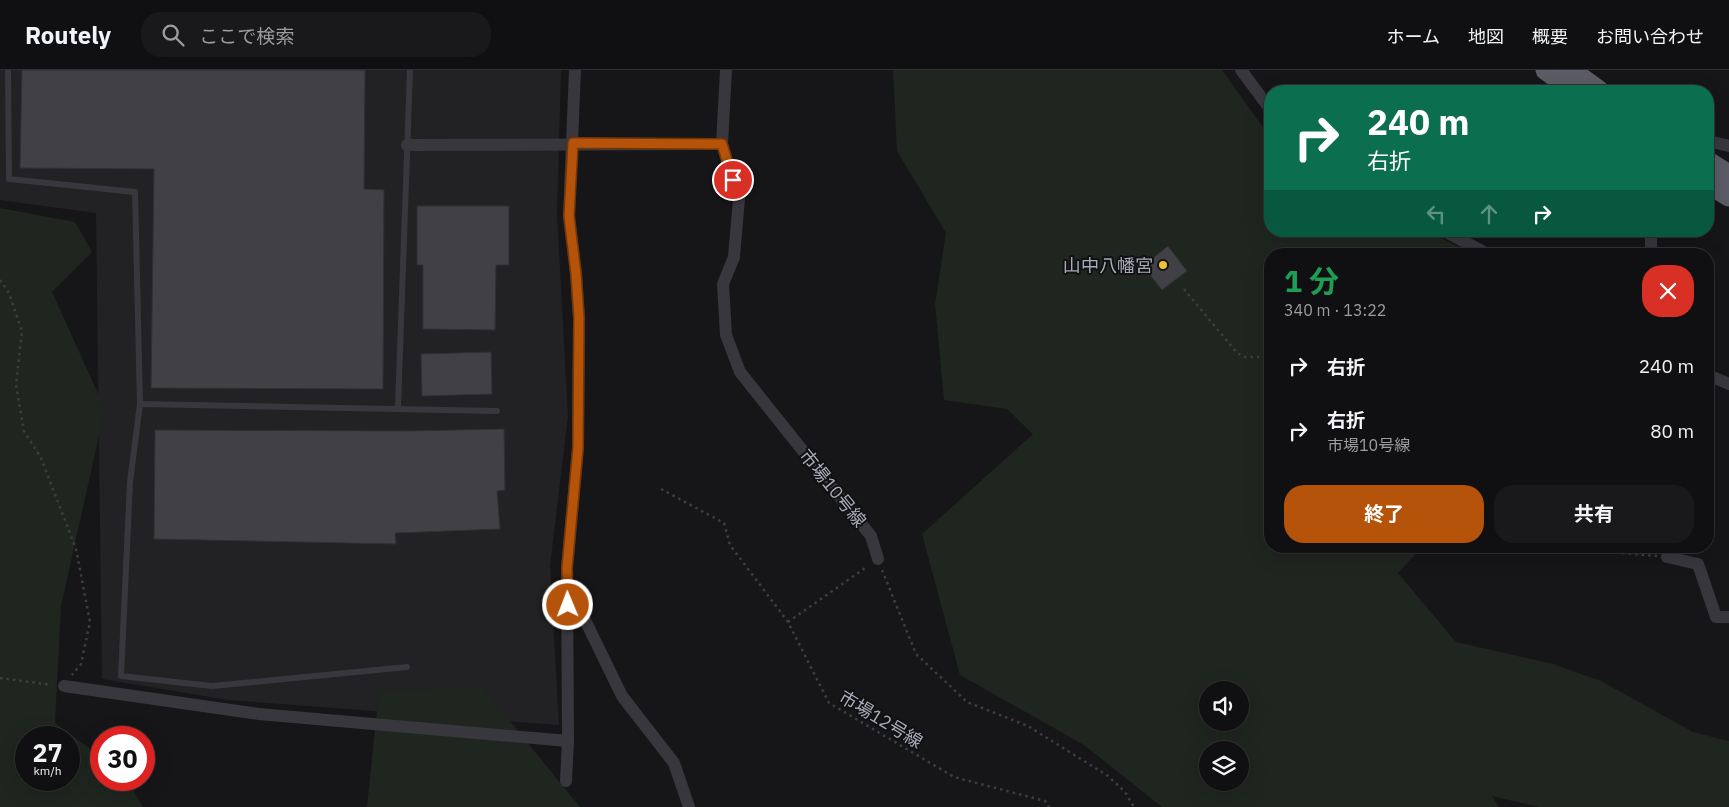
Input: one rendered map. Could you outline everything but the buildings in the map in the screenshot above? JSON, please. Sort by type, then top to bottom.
[{"type":"highway","points":[[1546,70],[1567,85]]},
{"type":"highway","points":[[1570,70],[1591,85]]},
{"type":"highway","points":[[1714,166],[1729,175]]},
{"type":"highway","points":[[1714,187],[1729,196]]},
{"type":"street","points":[[566,781],[568,741],[567,568],[571,503],[578,448],[579,318],[569,216],[575,70]]},
{"type":"street","name":"市場10号線","points":[[726,70],[722,144],[739,198],[734,257],[723,284],[726,335],[740,372],[871,536],[878,559]]},
{"type":"street","points":[[1240,70],[1264,100]]},
{"type":"street","points":[[1714,142],[1729,146]]},
{"type":"street","points":[[407,145],[722,144]]},
{"type":"street","points":[[1455,237],[1477,248]]},
{"type":"street","points":[[1714,378],[1729,384]]},
{"type":"street","points":[[1667,557],[1698,564],[1716,617],[1729,617]]},
{"type":"street","points":[[568,586],[622,696],[674,762],[689,807]]},
{"type":"street","points":[[64,686],[259,714],[568,741]]},
{"type":"lane","points":[[8,70],[9,179],[135,192],[140,404],[130,482],[121,676],[212,686],[407,667]]},
{"type":"lane","points":[[398,408],[410,70]]},
{"type":"lane","points":[[140,404],[497,411]]},
{"type":"path","points":[[0,280],[9,293],[22,331],[16,385],[24,431],[41,458],[76,549],[90,622],[81,664],[64,686],[0,678]]},
{"type":"path","points":[[1184,289],[1237,353],[1245,357],[1264,358]]},
{"type":"path","name":"市場12号線","points":[[661,489],[724,523],[730,544],[788,622],[829,703],[954,777],[1045,801],[1049,807]]},
{"type":"path","points":[[1620,553],[1667,557]]},
{"type":"path","points":[[788,622],[878,559],[916,654],[967,702],[1028,726],[1108,776],[1124,792],[1134,807]]},
{"type":"shaded area","points":[[0,70],[561,70],[557,214],[568,416],[550,566],[559,725],[228,700],[102,679],[96,213],[0,200]]},
{"type":"shaded area","points":[[893,70],[1222,70],[1264,129],[1264,237],[1439,237],[1461,248],[1264,248],[1264,553],[1417,553],[1398,573],[1456,642],[1553,664],[1601,681],[1693,732],[1729,741],[1729,807],[1539,807],[1492,796],[1499,807],[1162,807],[1084,745],[960,675],[922,534],[1033,434],[1007,409],[944,400],[935,304],[946,233],[897,151]]},
{"type":"shaded area","points":[[0,208],[75,222],[92,252],[52,292],[105,409],[61,606],[55,723],[59,726],[15,726],[15,791],[80,791],[80,741],[90,749],[90,791],[134,791],[143,807],[0,807]]},
{"type":"shaded area","points":[[482,687],[580,807],[367,807],[379,691]]},
{"type":"place","name":"山中八幡宮","points":[[1163,265]]},
{"type":"route","points":[[568,605],[567,568],[571,503],[578,448],[579,318],[569,216],[573,143],[627,145],[722,144],[733,180]]}]
